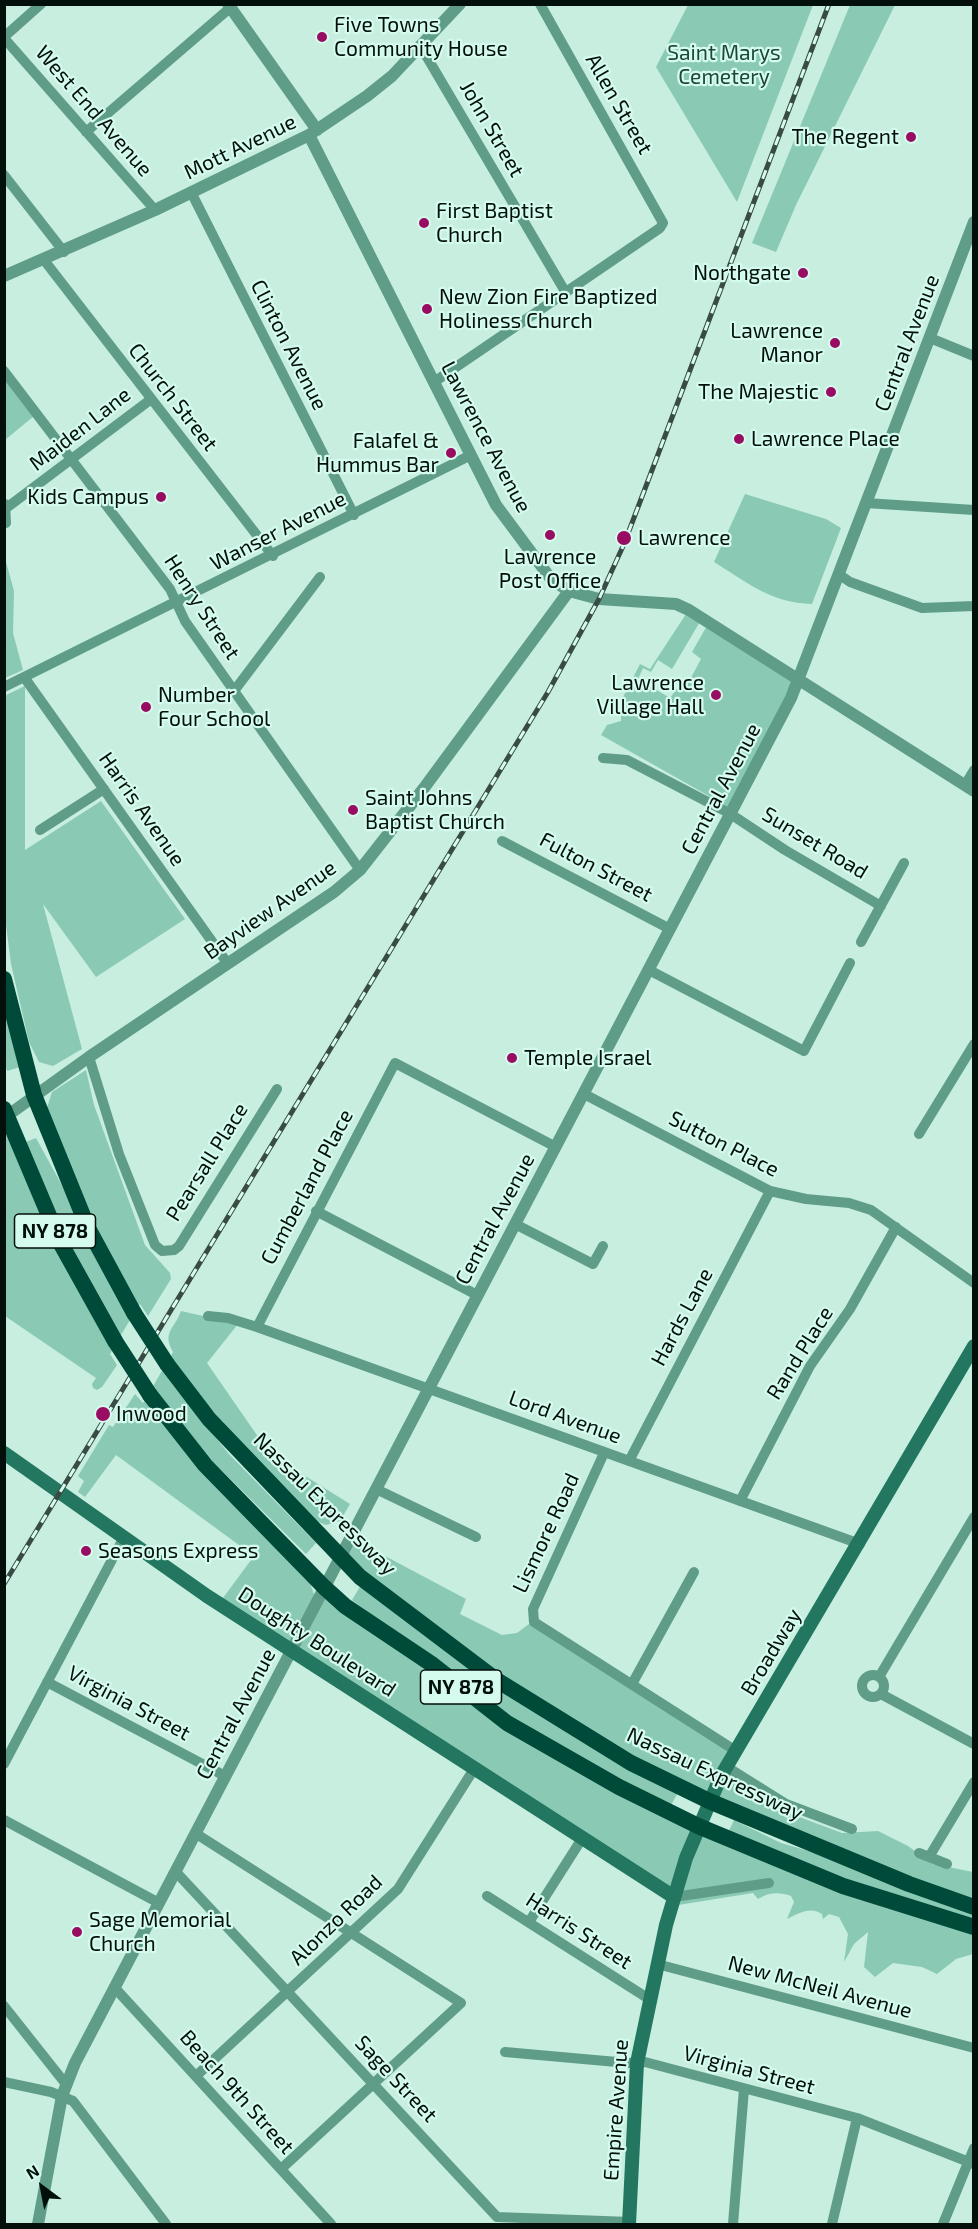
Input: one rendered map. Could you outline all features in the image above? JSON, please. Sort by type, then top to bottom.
[{"type":"highway","name":"Nassau Expressway","points":[[4,979],[34,1095],[88,1228],[134,1313],[167,1364],[209,1419],[360,1577],[495,1679],[631,1763],[709,1801],[909,1884],[974,1907]]},
{"type":"highway","name":"NY 878","points":[[5,1114],[61,1244],[115,1341],[150,1395],[205,1465],[345,1606],[433,1665],[507,1723],[619,1787],[699,1826],[843,1886],[974,1928]]},
{"type":"main road","name":"Broadway","points":[[649,1999],[674,1897],[709,1801],[736,1751],[860,1544],[974,1346]]},
{"type":"main road","name":"Doughty Boulevard","points":[[4,1453],[124,1538],[291,1651],[674,1897]]},
{"type":"main road","name":"Empire Avenue","points":[[629,2223],[637,2063],[649,1999]]},
{"type":"street","points":[[4,37],[41,4]]},
{"type":"street","name":"Mott Avenue","points":[[4,276],[64,252],[313,132],[369,95],[421,47],[460,4]]},
{"type":"street","name":"Allen Street","points":[[540,4],[663,223],[660,228],[566,293]]},
{"type":"street","points":[[86,132],[229,6]]},
{"type":"street","name":"Lawrence Avenue","points":[[229,6],[313,132],[496,505],[551,579],[569,591],[630,602],[676,604],[969,788]]},
{"type":"street","name":"West End Avenue","points":[[4,37],[154,210]]},
{"type":"street","name":"John Street","points":[[421,47],[566,293]]},
{"type":"street","points":[[4,175],[64,252]]},
{"type":"street","name":"Clinton Avenue","points":[[191,192],[354,515]]},
{"type":"street","name":"Central Avenue","points":[[38,2224],[65,2083],[799,681],[974,222]]},
{"type":"street","name":"Church Street","points":[[44,260],[150,400],[273,556]]},
{"type":"street","points":[[434,382],[566,293]]},
{"type":"street","points":[[930,338],[974,356]]},
{"type":"street","name":"Henry Street","points":[[4,372],[170,589],[176,604],[234,691],[360,870]]},
{"type":"street","name":"Maiden Lane","points":[[5,509],[150,400]]},
{"type":"street","name":"Wanser Avenue","points":[[4,687],[273,556],[471,455]]},
{"type":"street","points":[[4,503],[6,523]]},
{"type":"street","points":[[866,503],[974,510]]},
{"type":"street","points":[[840,575],[850,582],[922,608],[974,606]]},
{"type":"street","points":[[234,691],[320,577]]},
{"type":"street","name":"Bayview Avenue","points":[[5,1114],[334,892],[360,870],[424,788],[569,591]]},
{"type":"street","name":"Harris Avenue","points":[[24,677],[228,964]]},
{"type":"street","name":"Sunset Road","points":[[603,758],[627,760],[729,813],[785,850],[881,906]]},
{"type":"street","points":[[969,788],[974,770]]},
{"type":"street","points":[[40,830],[104,789]]},
{"type":"street","name":"Fulton Street","points":[[502,841],[670,929]]},
{"type":"street","points":[[861,942],[904,863]]},
{"type":"street","points":[[649,970],[804,1051],[850,963]]},
{"type":"street","points":[[919,1134],[974,1044]]},
{"type":"street","name":"Pearsall Place","points":[[88,1056],[117,1148],[155,1245],[168,1252],[179,1246],[235,1152],[277,1089]]},
{"type":"street","name":"Cumberland Place","points":[[257,1327],[395,1063],[556,1147]]},
{"type":"street","name":"Sutton Place","points":[[584,1094],[770,1191],[861,1206],[896,1227],[974,1283]]},
{"type":"street","name":"Hards Lane","points":[[629,1461],[770,1191]]},
{"type":"street","points":[[316,1211],[477,1294]]},
{"type":"street","points":[[515,1224],[593,1264],[603,1245]]},
{"type":"street","name":"Rand Place","points":[[740,1501],[810,1366],[850,1309],[896,1227]]},
{"type":"street","name":"Lord Avenue","points":[[208,1316],[228,1318],[257,1327],[860,1544]]},
{"type":"street","name":"Lismore Road","points":[[604,1453],[532,1616],[534,1622],[632,1684]]},
{"type":"street","points":[[376,1489],[476,1536]]},
{"type":"street","points":[[879,1677],[974,1517]]},
{"type":"street","points":[[4,1764],[124,1538]]},
{"type":"street","points":[[694,1572],[632,1684],[736,1751]]},
{"type":"street","points":[[879,1677],[868,1677],[862,1686],[867,1695],[874,1697],[881,1694]]},
{"type":"street","points":[[879,1677],[884,1684],[881,1694]]},
{"type":"street","name":"Virginia Street","points":[[47,1682],[225,1776]]},
{"type":"street","points":[[881,1694],[974,1744]]},
{"type":"street","points":[[727,1767],[786,1804],[852,1829]]},
{"type":"street","name":"Alonzo Road","points":[[196,2076],[398,1889],[474,1769]]},
{"type":"street","points":[[947,1864],[924,1855],[974,1782]]},
{"type":"street","points":[[4,1820],[159,1903]]},
{"type":"street","points":[[195,1833],[462,2003],[281,2169]]},
{"type":"street","points":[[528,1922],[583,1837]]},
{"type":"street","name":"Sage Street","points":[[176,1872],[497,2217],[524,2221],[629,2223]]},
{"type":"street","points":[[674,1897],[769,1883]]},
{"type":"street","name":"Harris Street","points":[[487,1896],[649,1999]]},
{"type":"street","name":"New McNeil Avenue","points":[[657,1964],[974,2048]]},
{"type":"street","name":"Beach 9th Street","points":[[114,1987],[331,2224]]},
{"type":"street","points":[[4,2006],[65,2083]]},
{"type":"street","name":"Virginia Street","points":[[505,2052],[645,2062],[857,2118],[971,2162]]},
{"type":"street","points":[[4,2082],[62,2096],[73,2101],[166,2224]]},
{"type":"street","points":[[733,2224],[744,2089]]},
{"type":"street","points":[[832,2224],[857,2118]]},
{"type":"street","points":[[943,2224],[971,2162],[974,2148]]},
{"type":"green space","name":"Saint Marys Cemetery","points":[[688,5],[813,5],[737,202],[656,67]]},
{"type":"green space","name":"Saint Marys Cemetery","points":[[850,5],[895,5],[796,205],[776,252],[752,243]]},
{"type":"green space","points":[[4,378],[34,416],[5,440],[4,440]]},
{"type":"green space","points":[[745,494],[826,519],[841,528],[812,604],[797,603],[772,596],[714,562]]},
{"type":"green space","points":[[5,558],[14,591],[13,633],[23,670],[5,678]]},
{"type":"green space","points":[[688,611],[701,620],[672,669],[658,660],[651,672],[643,668],[638,679],[670,698],[680,684],[686,687],[701,659],[692,652],[708,624],[796,681],[730,808],[601,735],[607,725],[621,721],[621,701],[640,664],[650,669]]},
{"type":"green space","points":[[25,686],[25,850],[101,801],[185,919],[96,977],[43,904],[82,1049],[53,1066],[39,1062],[29,1042],[11,964],[5,917],[4,696]]},
{"type":"green space","points":[[4,1005],[20,1067],[7,1071],[4,1061]]},
{"type":"green space","points":[[86,1070],[94,1105],[145,1245],[170,1273],[171,1279],[148,1316],[140,1304],[136,1310],[103,1248],[46,1111],[52,1092]]},
{"type":"green space","points":[[4,1131],[116,1344],[110,1354],[117,1365],[102,1387],[97,1390],[92,1384],[96,1378],[5,1316]]},
{"type":"green space","points":[[36,1138],[133,1315],[118,1340],[102,1312],[23,1143]]},
{"type":"green space","points":[[181,1311],[238,1324],[207,1363],[270,1454],[350,1504],[340,1521],[326,1525],[314,1520],[208,1406],[170,1358],[173,1352],[169,1335]]},
{"type":"green space","points":[[163,1369],[228,1453],[316,1543],[306,1554],[200,1449],[152,1388]]},
{"type":"green space","points":[[135,1394],[143,1403],[148,1395],[310,1583],[315,1597],[291,1649],[220,1602],[254,1556],[116,1455],[85,1497],[78,1492],[84,1481],[78,1476],[109,1425],[113,1427]]},
{"type":"green space","points":[[353,1539],[466,1599],[460,1614],[502,1635],[517,1633],[529,1624],[533,1625],[732,1752],[709,1791],[700,1794],[500,1679],[348,1560],[348,1549]]},
{"type":"green space","points":[[364,1580],[405,1614],[680,1789],[670,1807],[567,1755],[472,1692],[352,1600]]},
{"type":"green space","points":[[324,1596],[505,1723],[683,1821],[691,1833],[671,1892],[293,1650]]},
{"type":"green space","points":[[729,1770],[794,1815],[842,1833],[878,1831],[908,1846],[933,1864],[973,1872],[973,1906],[711,1800]]},
{"type":"green space","points":[[734,1820],[781,1843],[840,1860],[973,1914],[973,1923],[871,1892],[727,1835]]},
{"type":"green space","points":[[703,1836],[973,1930],[973,1954],[956,1959],[937,1974],[922,1967],[893,1963],[875,1977],[864,1967],[868,1932],[854,1944],[844,1962],[848,1934],[839,1917],[829,1914],[823,1919],[822,1914],[809,1910],[787,1919],[794,1902],[791,1896],[774,1893],[758,1899],[753,1893],[672,1906],[692,1847]]},
{"type":"railway","points":[[4,1584],[548,692],[599,599],[624,544],[829,4]]},
{"type":"place","name":"Five Towns Community House","points":[[322,37]]},
{"type":"place","name":"The Regent","points":[[911,137]]},
{"type":"place","name":"First Baptist Church","points":[[424,223]]},
{"type":"place","name":"Northgate","points":[[803,273]]},
{"type":"place","name":"New Zion Fire Baptized Holiness Church","points":[[427,309]]},
{"type":"place","name":"Lawrence Manor","points":[[835,343]]},
{"type":"place","name":"The Majestic","points":[[831,392]]},
{"type":"place","name":"Lawrence Place","points":[[739,439]]},
{"type":"place","name":"Falafel & Hummus Bar","points":[[451,453]]},
{"type":"place","name":"Kids Campus","points":[[161,497]]},
{"type":"place","name":"Lawrence Post Office","points":[[550,535]]},
{"type":"place","name":"Lawrence","points":[[624,538]]},
{"type":"place","name":"Lawrence Village Hall","points":[[716,695]]},
{"type":"place","name":"Number Four School","points":[[146,707]]},
{"type":"place","name":"Saint Johns Baptist Church","points":[[353,810]]},
{"type":"place","name":"Temple Israel","points":[[512,1058]]},
{"type":"place","name":"Inwood","points":[[103,1414]]},
{"type":"place","name":"Seasons Express","points":[[86,1551]]},
{"type":"place","name":"Sage Memorial Church","points":[[77,1932]]}]
